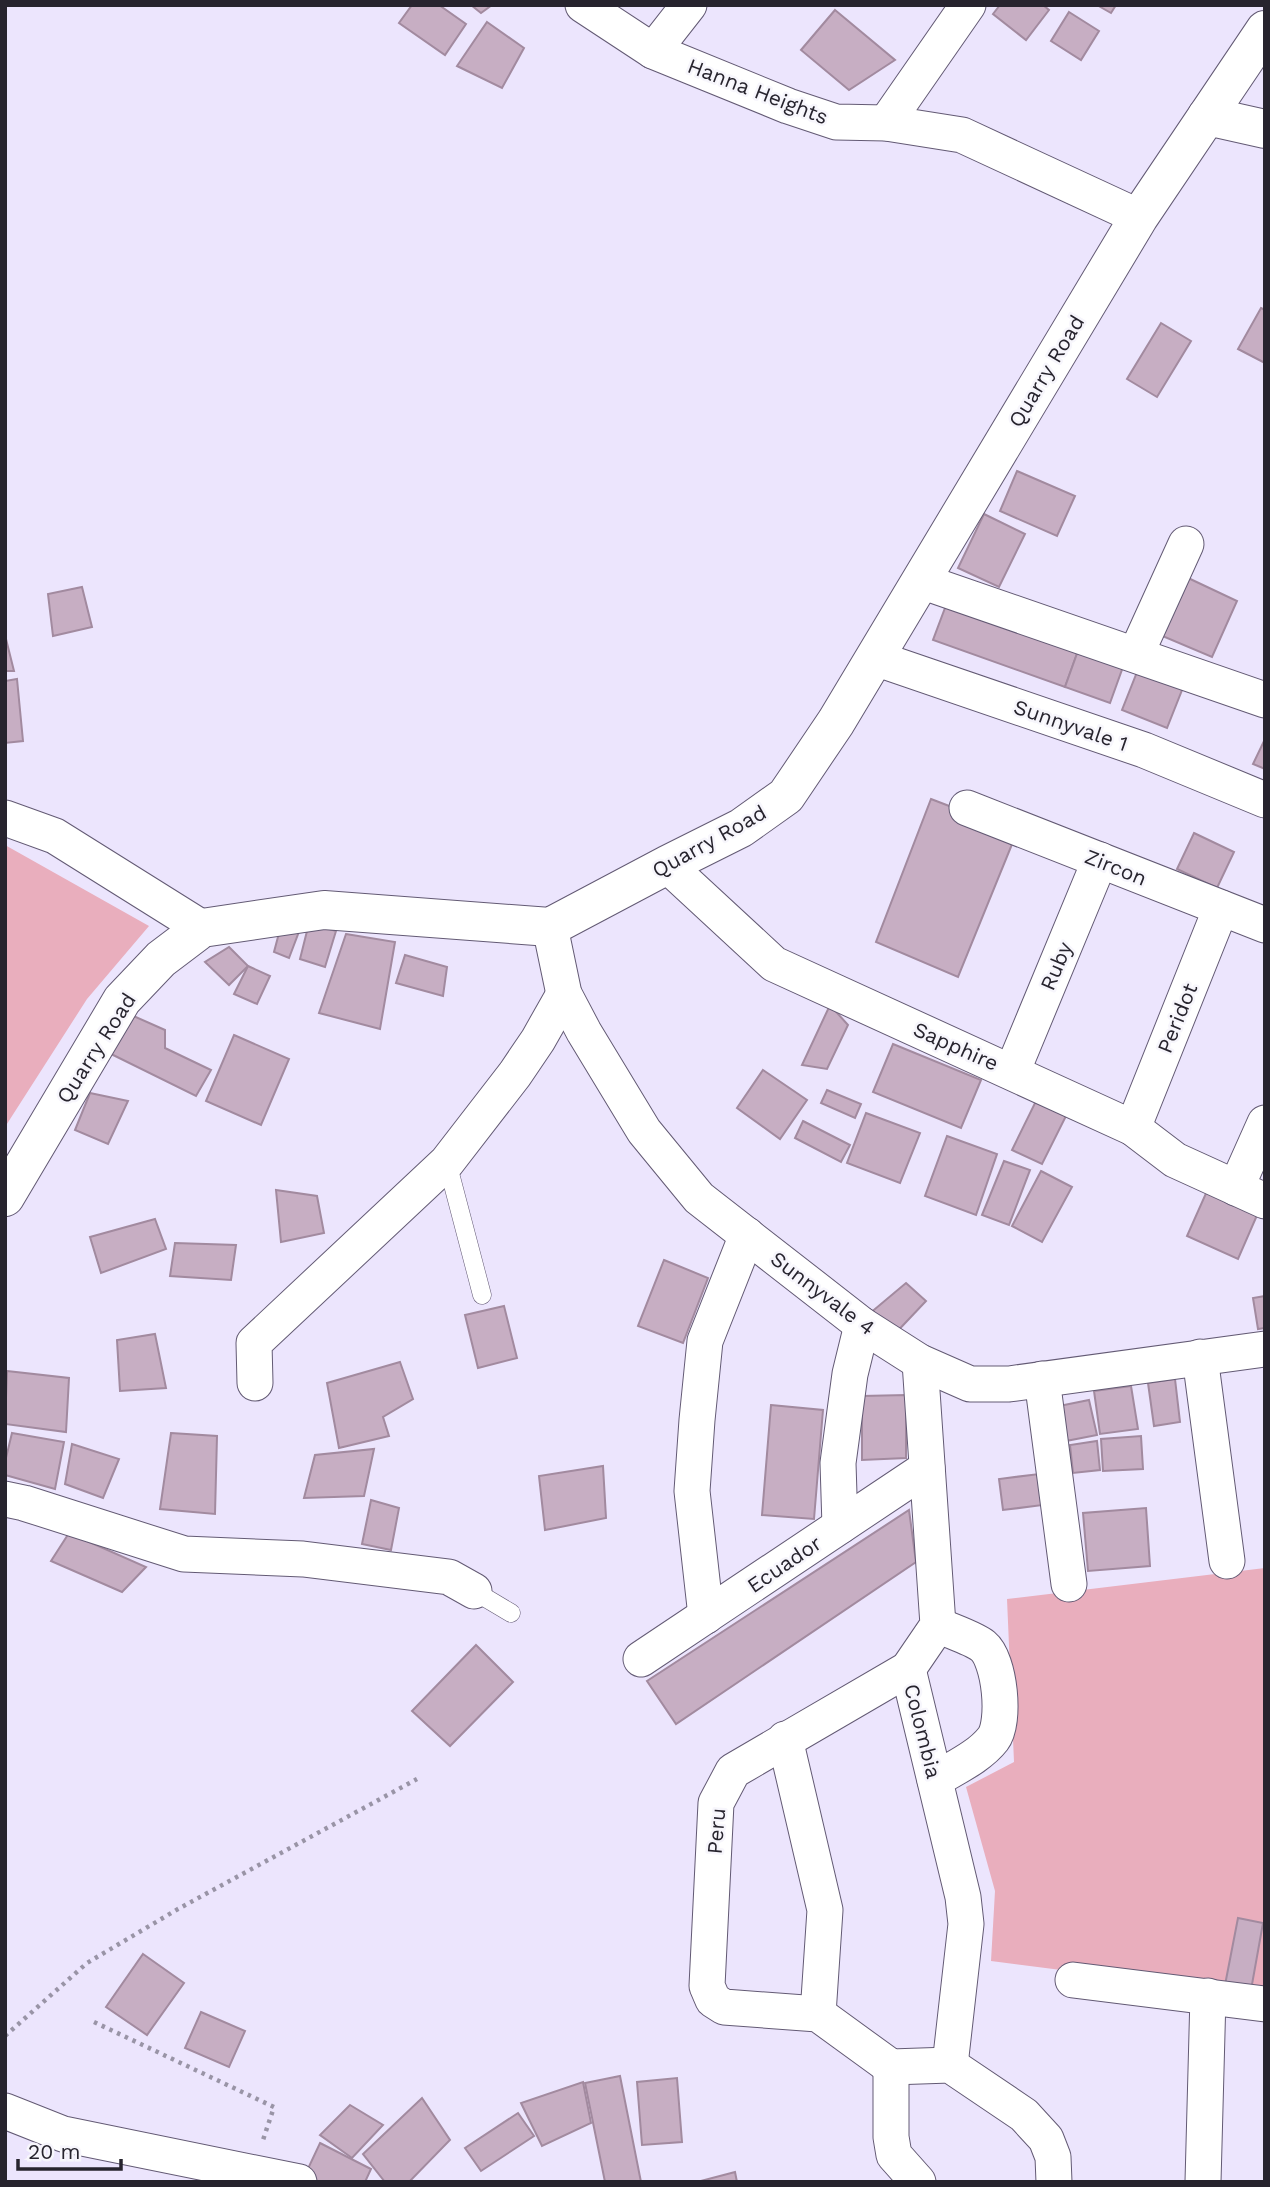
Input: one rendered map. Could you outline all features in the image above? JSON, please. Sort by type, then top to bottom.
[{"type":"street","name":"Hanna Heights","points":[[583,5],[653,51],[788,106],[836,122],[886,123],[961,135],[1139,217]]},
{"type":"street","points":[[653,51],[689,5]]},
{"type":"street","points":[[886,123],[968,5]]},
{"type":"street","name":"Quarry Road","points":[[5,1197],[122,1000],[161,959],[202,928],[324,910],[550,927],[741,828],[786,796],[836,722],[1139,217],[1265,30]]},
{"type":"street","points":[[1207,116],[1265,129]]},
{"type":"street","points":[[1136,654],[1186,544]]},
{"type":"street","points":[[921,581],[1265,700]]},
{"type":"street","name":"Sunnyvale 1","points":[[875,658],[1144,750],[1265,800]]},
{"type":"street","name":"Zircon","points":[[967,808],[1265,925]]},
{"type":"street","points":[[5,818],[55,835],[202,928]]},
{"type":"street","name":"Ruby","points":[[1012,1072],[1100,860]]},
{"type":"street","name":"Sapphire","points":[[667,864],[774,964],[1133,1128],[1175,1160],[1251,1195]]},
{"type":"street","name":"Peridot","points":[[1133,1128],[1222,908]]},
{"type":"street","name":"Sunnyvale 4","points":[[550,927],[564,994],[584,1032],[644,1131],[699,1198],[862,1325],[920,1362],[970,1384],[1009,1384],[1265,1349]]},
{"type":"street","points":[[255,1383],[254,1343],[447,1162],[515,1074],[564,994]]},
{"type":"street","points":[[1251,1195],[1265,1123]]},
{"type":"street","points":[[706,1616],[692,1491],[696,1420],[705,1341],[747,1235]]},
{"type":"street","points":[[840,1526],[838,1463],[850,1374],[862,1325]]},
{"type":"street","points":[[1200,1357],[1227,1561]]},
{"type":"street","points":[[920,1362],[938,1625],[984,1646],[995,1668],[1000,1718],[995,1737],[981,1751],[935,1780]]},
{"type":"street","points":[[1042,1378],[1069,1584]]},
{"type":"street","name":"Ecuador","points":[[641,1659],[927,1468]]},
{"type":"street","points":[[5,1499],[184,1554],[303,1559],[449,1577],[474,1591]]},
{"type":"street","name":"Colombia","points":[[938,1625],[908,1668],[963,1897],[966,1924],[950,2065]]},
{"type":"street","name":"Peru","points":[[818,2014],[723,2007],[713,2000],[707,1986],[716,1803],[733,1771],[908,1668]]},
{"type":"street","points":[[785,1739],[825,1910],[818,2014],[891,2067],[950,2065],[1024,2115],[1046,2139],[1053,2157],[1054,2182]]},
{"type":"street","points":[[1073,1980],[1265,2004]]},
{"type":"street","points":[[1203,2182],[1208,1996]]},
{"type":"street","points":[[891,2067],[891,2137],[894,2155],[918,2182]]},
{"type":"street","points":[[5,2111],[63,2134],[299,2182]]},
{"type":"lane","points":[[447,1162],[482,1295]]},
{"type":"lane","points":[[474,1591],[511,1613]]},
{"type":"path","points":[[5,2036],[88,1963],[178,1909],[417,1779]]},
{"type":"path","points":[[94,2022],[274,2107],[252,2172]]},
{"type":"shaded area","points":[[5,845],[149,926],[87,999],[5,1127]]},
{"type":"shaded area","points":[[1265,1568],[1265,1996],[991,1961],[995,1891],[966,1787],[1014,1762],[1007,1599]]},
{"type":"building","points":[[412,5],[439,5],[466,24],[445,55],[399,23]]},
{"type":"building","points":[[471,5],[492,5],[481,13]]},
{"type":"building","points":[[1000,5],[1043,5],[1049,10],[1026,40],[993,14]]},
{"type":"building","points":[[1097,5],[1116,5],[1111,13]]},
{"type":"building","points":[[835,10],[895,60],[849,90],[801,50]]},
{"type":"building","points":[[1069,12],[1099,31],[1081,60],[1051,41]]},
{"type":"building","points":[[487,22],[524,48],[502,88],[457,66]]},
{"type":"building","points":[[1261,308],[1265,310],[1265,363],[1238,349]]},
{"type":"building","points":[[1161,323],[1191,341],[1157,397],[1127,379]]},
{"type":"building","points":[[1017,471],[1075,496],[1057,536],[1000,511]]},
{"type":"building","points":[[984,514],[1025,534],[999,587],[958,568]]},
{"type":"building","points":[[1186,577],[1237,601],[1212,657],[1160,635]]},
{"type":"building","points":[[82,587],[92,627],[53,636],[48,594]]},
{"type":"building","points":[[948,600],[1079,648],[1065,687],[933,640]]},
{"type":"building","points":[[5,635],[14,671],[5,671]]},
{"type":"building","points":[[1079,648],[1124,664],[1110,703],[1065,687]]},
{"type":"building","points":[[1139,667],[1184,685],[1167,728],[1122,710]]},
{"type":"building","points":[[17,679],[23,741],[5,743],[5,681]]},
{"type":"building","points":[[1265,739],[1265,769],[1253,764]]},
{"type":"building","points":[[931,799],[1017,832],[958,977],[876,942]]},
{"type":"building","points":[[1194,833],[1234,852],[1217,888],[1177,869]]},
{"type":"building","points":[[283,918],[303,921],[289,958],[274,952]]},
{"type":"building","points":[[309,923],[336,931],[325,967],[300,959]]},
{"type":"building","points":[[346,934],[395,942],[380,1029],[319,1013]]},
{"type":"building","points":[[229,947],[248,966],[229,985],[205,962]]},
{"type":"building","points":[[405,955],[447,967],[443,996],[396,983]]},
{"type":"building","points":[[248,966],[270,976],[257,1004],[234,994]]},
{"type":"building","points":[[830,1005],[848,1025],[827,1069],[802,1065]]},
{"type":"building","points":[[129,1014],[165,1030],[165,1048],[211,1070],[196,1096],[107,1052]]},
{"type":"building","points":[[234,1035],[289,1059],[261,1125],[206,1101]]},
{"type":"building","points":[[893,1044],[981,1080],[961,1128],[873,1092]]},
{"type":"building","points":[[763,1070],[807,1100],[780,1139],[737,1108]]},
{"type":"building","points":[[827,1090],[861,1104],[855,1118],[821,1103]]},
{"type":"building","points":[[90,1093],[128,1101],[108,1144],[75,1130]]},
{"type":"building","points":[[1036,1101],[1066,1116],[1042,1164],[1012,1150]]},
{"type":"building","points":[[866,1113],[920,1133],[900,1183],[847,1163]]},
{"type":"building","points":[[803,1121],[850,1145],[841,1162],[795,1138]]},
{"type":"building","points":[[947,1136],[997,1154],[976,1215],[925,1196]]},
{"type":"building","points":[[1004,1161],[1030,1170],[1009,1225],[982,1215]]},
{"type":"building","points":[[1041,1171],[1072,1187],[1042,1242],[1012,1226]]},
{"type":"building","points":[[276,1190],[317,1196],[324,1233],[281,1242]]},
{"type":"building","points":[[1207,1191],[1258,1213],[1238,1259],[1187,1236]]},
{"type":"building","points":[[155,1219],[166,1249],[101,1273],[90,1237]]},
{"type":"building","points":[[175,1243],[236,1245],[231,1280],[170,1276]]},
{"type":"building","points":[[664,1260],[708,1278],[683,1343],[638,1326]]},
{"type":"building","points":[[906,1283],[926,1301],[891,1338],[869,1314]]},
{"type":"building","points":[[1265,1296],[1265,1328],[1258,1329],[1253,1298]]},
{"type":"building","points":[[504,1306],[517,1358],[478,1368],[465,1315]]},
{"type":"building","points":[[155,1334],[166,1388],[120,1391],[117,1340]]},
{"type":"building","points":[[400,1362],[413,1399],[383,1417],[389,1436],[339,1448],[327,1383]]},
{"type":"building","points":[[7,1371],[69,1378],[66,1432],[5,1424]]},
{"type":"building","points":[[1175,1379],[1180,1422],[1154,1426],[1148,1383]]},
{"type":"building","points":[[1131,1386],[1138,1429],[1100,1434],[1094,1391]]},
{"type":"building","points":[[906,1395],[906,1458],[862,1460],[862,1396]]},
{"type":"building","points":[[1089,1400],[1097,1435],[1066,1441],[1059,1406]]},
{"type":"building","points":[[771,1405],[823,1410],[814,1519],[762,1515]]},
{"type":"building","points":[[12,1433],[64,1442],[55,1489],[5,1475],[5,1462]]},
{"type":"building","points":[[171,1433],[217,1436],[215,1514],[160,1509]]},
{"type":"building","points":[[1141,1436],[1143,1469],[1103,1471],[1101,1439]]},
{"type":"building","points":[[1097,1441],[1100,1470],[1073,1473],[1070,1445]]},
{"type":"building","points":[[72,1444],[119,1459],[103,1498],[65,1484]]},
{"type":"building","points":[[374,1449],[364,1496],[304,1498],[315,1455]]},
{"type":"building","points":[[603,1466],[606,1518],[545,1530],[539,1476]]},
{"type":"building","points":[[1039,1474],[1043,1505],[1003,1510],[999,1479]]},
{"type":"building","points":[[371,1500],[399,1508],[391,1550],[362,1544]]},
{"type":"building","points":[[1146,1508],[1150,1566],[1088,1571],[1083,1513]]},
{"type":"building","points":[[909,1510],[916,1562],[676,1724],[647,1681]]},
{"type":"building","points":[[69,1533],[146,1567],[122,1592],[51,1561]]},
{"type":"building","points":[[476,1645],[513,1682],[450,1746],[412,1711]]},
{"type":"building","points":[[1238,1918],[1263,1923],[1251,1990],[1225,1985]]},
{"type":"building","points":[[143,1954],[184,1983],[147,2035],[106,2007]]},
{"type":"building","points":[[201,2012],[245,2031],[229,2067],[185,2048]]},
{"type":"building","points":[[620,2076],[641,2182],[605,2182],[585,2083]]},
{"type":"building","points":[[677,2078],[682,2142],[642,2145],[637,2082]]},
{"type":"building","points":[[583,2082],[591,2123],[542,2146],[521,2103]]},
{"type":"building","points":[[422,2098],[450,2140],[409,2182],[385,2182],[363,2154]]},
{"type":"building","points":[[350,2105],[383,2125],[352,2158],[320,2135]]},
{"type":"building","points":[[518,2113],[534,2136],[481,2171],[465,2148]]},
{"type":"building","points":[[320,2143],[371,2169],[365,2182],[319,2182],[305,2175]]},
{"type":"building","points":[[735,2172],[737,2182],[697,2182]]}]
